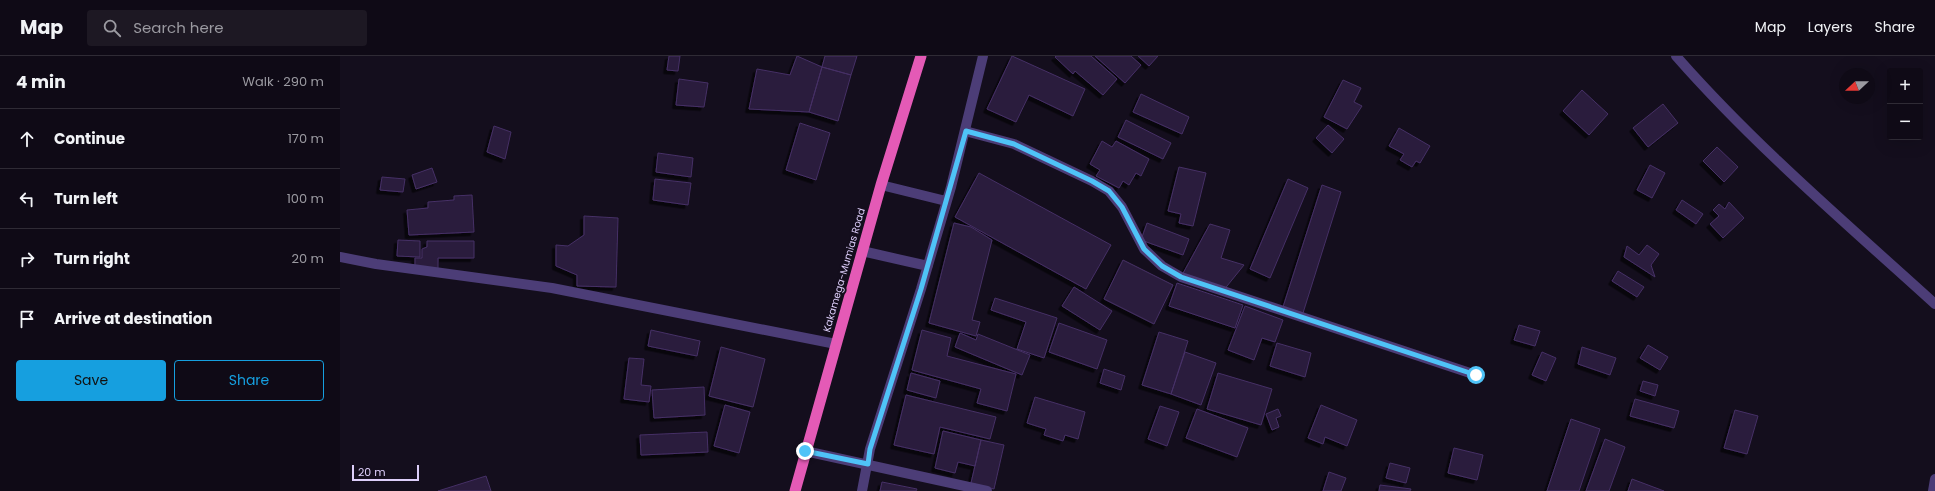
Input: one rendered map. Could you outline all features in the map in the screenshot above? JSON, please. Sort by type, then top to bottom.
[{"type":"highway","name":"Kakamega-Mumias Road","points":[[795,491],[881,185],[921,56]]},
{"type":"street","points":[[862,491],[870,449],[928,266],[966,131],[983,56]]},
{"type":"street","points":[[1676,56],[1701,84],[1794,176],[1935,304]]},
{"type":"street","points":[[966,131],[1014,144],[1092,181],[1109,191],[1122,207],[1144,249],[1162,266],[1181,277],[1476,375]]},
{"type":"street","points":[[881,185],[946,201]]},
{"type":"street","points":[[862,251],[928,266]]},
{"type":"street","points":[[340,257],[376,264],[552,288],[836,344]]},
{"type":"street","points":[[805,451],[987,491]]},
{"type":"street","points":[[1933,491],[1935,479]]},
{"type":"building","points":[[669,56],[680,56],[678,71],[667,70]]},
{"type":"building","points":[[797,56],[822,67],[809,112],[749,109],[757,69],[790,75]]},
{"type":"building","points":[[825,56],[857,56],[851,75],[822,67]]},
{"type":"building","points":[[1012,56],[1085,89],[1073,116],[1029,95],[1016,122],[987,109]]},
{"type":"building","points":[[1091,56],[1117,79],[1103,95],[1075,71],[1073,74],[1055,57]]},
{"type":"building","points":[[1095,56],[1131,56],[1141,65],[1125,83]]},
{"type":"building","points":[[1138,56],[1158,56],[1149,66]]},
{"type":"building","points":[[822,67],[851,75],[838,121],[809,112]]},
{"type":"building","points":[[679,79],[708,83],[704,107],[676,105]]},
{"type":"building","points":[[1343,80],[1361,88],[1354,102],[1362,106],[1347,129],[1324,117]]},
{"type":"building","points":[[1582,90],[1608,114],[1589,135],[1563,111]]},
{"type":"building","points":[[1141,94],[1189,117],[1182,134],[1133,112]]},
{"type":"building","points":[[1663,104],[1678,123],[1648,147],[1633,128]]},
{"type":"building","points":[[1126,120],[1171,143],[1163,159],[1118,137]]},
{"type":"building","points":[[800,123],[830,133],[816,180],[786,170]]},
{"type":"building","points":[[1328,125],[1344,139],[1332,153],[1316,138]]},
{"type":"building","points":[[494,126],[511,132],[505,159],[487,152]]},
{"type":"building","points":[[1399,128],[1430,146],[1420,163],[1416,161],[1412,167],[1400,160],[1404,154],[1389,146]]},
{"type":"building","points":[[1102,141],[1112,147],[1116,141],[1149,159],[1141,176],[1136,173],[1129,185],[1123,181],[1119,188],[1096,176],[1100,170],[1090,164]]},
{"type":"building","points":[[1717,147],[1738,167],[1724,182],[1703,161]]},
{"type":"building","points":[[658,153],[693,158],[691,177],[656,172]]},
{"type":"building","points":[[1650,165],[1665,173],[1652,198],[1637,190]]},
{"type":"building","points":[[1179,167],[1206,173],[1193,226],[1179,223],[1181,214],[1168,211]]},
{"type":"building","points":[[432,168],[437,182],[416,189],[412,175]]},
{"type":"building","points":[[979,173],[1111,245],[1086,289],[955,217]]},
{"type":"building","points":[[382,177],[405,179],[403,192],[380,190]]},
{"type":"building","points":[[655,179],[691,183],[688,205],[653,200]]},
{"type":"building","points":[[1288,179],[1308,188],[1270,278],[1250,269]]},
{"type":"building","points":[[1322,185],[1341,192],[1303,313],[1283,307]]},
{"type":"building","points":[[472,195],[474,232],[409,235],[407,210],[428,208],[428,202],[454,200],[454,196]]},
{"type":"building","points":[[1682,200],[1703,214],[1696,224],[1676,210]]},
{"type":"building","points":[[1729,202],[1744,218],[1723,238],[1710,224],[1719,216],[1713,210],[1719,204],[1725,209]]},
{"type":"building","points":[[584,216],[618,218],[616,287],[577,286],[577,275],[556,266],[556,245],[568,246],[584,235]]},
{"type":"building","points":[[954,223],[971,227],[992,240],[972,320],[980,322],[976,336],[929,323]]},
{"type":"building","points":[[1147,223],[1189,239],[1183,255],[1141,240]]},
{"type":"building","points":[[1210,224],[1230,230],[1221,258],[1244,265],[1223,291],[1181,277]]},
{"type":"building","points":[[398,240],[420,241],[420,257],[397,256]]},
{"type":"building","points":[[427,241],[474,241],[474,258],[438,258],[438,269],[415,269],[415,258],[422,258],[422,249],[427,247]]},
{"type":"building","points":[[1647,245],[1659,254],[1651,265],[1655,277],[1624,257],[1627,246],[1639,255]]},
{"type":"building","points":[[1123,260],[1173,285],[1154,324],[1104,299]]},
{"type":"building","points":[[1618,271],[1644,287],[1637,297],[1612,281]]},
{"type":"building","points":[[1177,283],[1243,305],[1235,328],[1169,306]]},
{"type":"building","points":[[1074,287],[1112,311],[1100,330],[1062,306]]},
{"type":"building","points":[[995,298],[1057,318],[1044,358],[1017,349],[1026,322],[991,310]]},
{"type":"building","points":[[1245,306],[1283,320],[1275,342],[1262,338],[1254,360],[1228,350]]},
{"type":"building","points":[[1059,323],[1107,340],[1097,369],[1049,352]]},
{"type":"building","points":[[1519,325],[1540,331],[1535,346],[1514,340]]},
{"type":"building","points":[[651,330],[700,341],[697,356],[648,346]]},
{"type":"building","points":[[922,330],[951,338],[947,356],[1016,374],[1007,411],[977,403],[981,389],[912,370]]},
{"type":"building","points":[[1159,332],[1188,341],[1171,394],[1142,385]]},
{"type":"building","points":[[960,333],[976,340],[978,334],[1030,355],[1022,375],[955,347]]},
{"type":"building","points":[[1277,343],[1311,353],[1305,377],[1270,366]]},
{"type":"building","points":[[1648,345],[1668,357],[1660,370],[1640,358]]},
{"type":"building","points":[[721,347],[765,359],[753,407],[709,396]]},
{"type":"building","points":[[1582,347],[1616,358],[1610,375],[1578,364]]},
{"type":"building","points":[[1185,352],[1216,363],[1201,405],[1171,394]]},
{"type":"building","points":[[1542,352],[1556,358],[1546,381],[1532,375]]},
{"type":"building","points":[[629,358],[644,359],[641,385],[651,386],[649,402],[624,399]]},
{"type":"building","points":[[1104,369],[1125,376],[1121,390],[1100,383]]},
{"type":"building","points":[[911,373],[940,381],[936,398],[907,390]]},
{"type":"building","points":[[1218,373],[1272,389],[1261,425],[1207,409]]},
{"type":"building","points":[[1643,381],[1658,385],[1655,396],[1640,391]]},
{"type":"building","points":[[704,387],[705,415],[654,418],[652,390]]},
{"type":"building","points":[[906,395],[996,417],[990,439],[940,427],[934,454],[894,445]]},
{"type":"building","points":[[1035,397],[1085,412],[1078,439],[1065,435],[1063,441],[1044,435],[1046,429],[1027,423]]},
{"type":"building","points":[[1635,399],[1679,411],[1674,428],[1630,416]]},
{"type":"building","points":[[725,405],[750,412],[739,453],[714,446]]},
{"type":"building","points":[[1321,405],[1357,420],[1347,446],[1325,437],[1323,444],[1308,438]]},
{"type":"building","points":[[1160,406],[1179,412],[1167,446],[1148,439]]},
{"type":"building","points":[[1197,409],[1248,428],[1237,457],[1186,438]]},
{"type":"building","points":[[1278,409],[1281,416],[1276,418],[1279,427],[1272,430],[1266,414]]},
{"type":"building","points":[[1735,410],[1758,416],[1747,454],[1724,448]]},
{"type":"building","points":[[1571,419],[1600,429],[1579,491],[1547,491]]},
{"type":"building","points":[[943,431],[981,440],[975,466],[958,462],[955,473],[935,468]]},
{"type":"building","points":[[707,432],[708,452],[641,455],[640,435]]},
{"type":"building","points":[[1605,439],[1625,447],[1609,491],[1586,491]]},
{"type":"building","points":[[981,440],[1004,445],[994,489],[971,483]]},
{"type":"building","points":[[1454,448],[1483,455],[1477,480],[1448,473]]},
{"type":"building","points":[[1390,463],[1410,468],[1406,483],[1386,478]]},
{"type":"building","points":[[1329,472],[1346,478],[1341,491],[1323,491]]},
{"type":"building","points":[[486,476],[491,491],[438,491]]},
{"type":"building","points":[[1632,479],[1664,491],[1628,491]]},
{"type":"building","points":[[882,482],[917,489],[916,491],[880,491]]},
{"type":"building","points":[[1380,485],[1411,489],[1410,491],[1379,491]]},
{"type":"route","points":[[805,451],[868,464],[870,449],[921,289],[966,131],[1014,144],[1092,181],[1109,191],[1115,196],[1122,207],[1133,231],[1144,249],[1162,266],[1181,277],[1476,375]]}]
